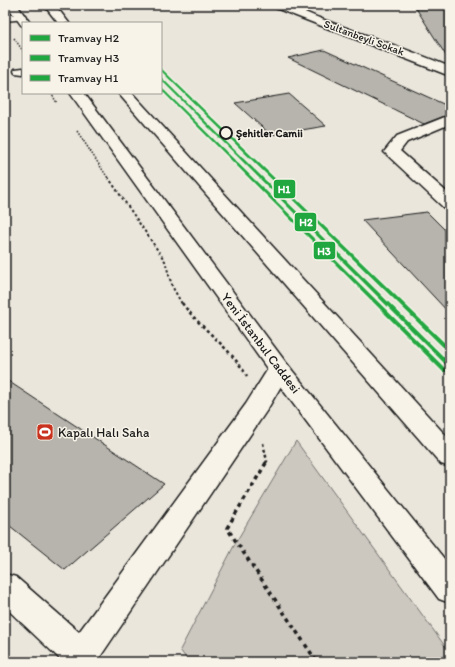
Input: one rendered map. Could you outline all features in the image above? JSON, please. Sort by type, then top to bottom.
[{"type":"main road","points":[[12,5],[23,20]]},
{"type":"main road","points":[[49,5],[63,22]]},
{"type":"main road","name":"Sultanbeyli Sokak","points":[[277,5],[321,23],[408,54],[450,72]]},
{"type":"main road","points":[[5,18],[23,20]]},
{"type":"main road","points":[[126,94],[450,457]]},
{"type":"main road","name":"Yeni İstanbul Caddesi","points":[[68,99],[450,589]]},
{"type":"main road","points":[[447,199],[392,152],[402,138],[450,119]]},
{"type":"main road","points":[[5,587],[81,660],[255,410],[279,369]]},
{"type":"path","points":[[54,94],[68,99]]},
{"type":"path","points":[[73,125],[165,261],[169,272],[170,282],[185,305],[197,322],[243,367],[249,379],[267,461],[227,528],[317,662]]},
{"type":"shaded area","points":[[296,441],[450,653],[450,662],[189,662],[180,650],[236,542]]},
{"type":"building","points":[[414,5],[441,5],[450,8],[450,62]]},
{"type":"building","points":[[324,50],[450,107],[450,114],[424,124],[288,58]]},
{"type":"building","points":[[289,94],[326,126],[271,135],[235,103]]},
{"type":"building","points":[[427,212],[450,235],[450,314],[362,220]]},
{"type":"building","name":"Kapalı Halı Saha","points":[[5,379],[164,484],[65,570],[5,522]]},
{"type":"tram line","name":"H1","points":[[162,70],[450,351]]},
{"type":"tram line","name":"H2","points":[[162,79],[450,366]]},
{"type":"tram line","name":"H3","points":[[162,89],[445,371]]},
{"type":"place","name":"Şehitler Camii","points":[[226,133]]},
{"type":"place","name":"Kapalı Halı Saha","points":[[45,432]]}]
